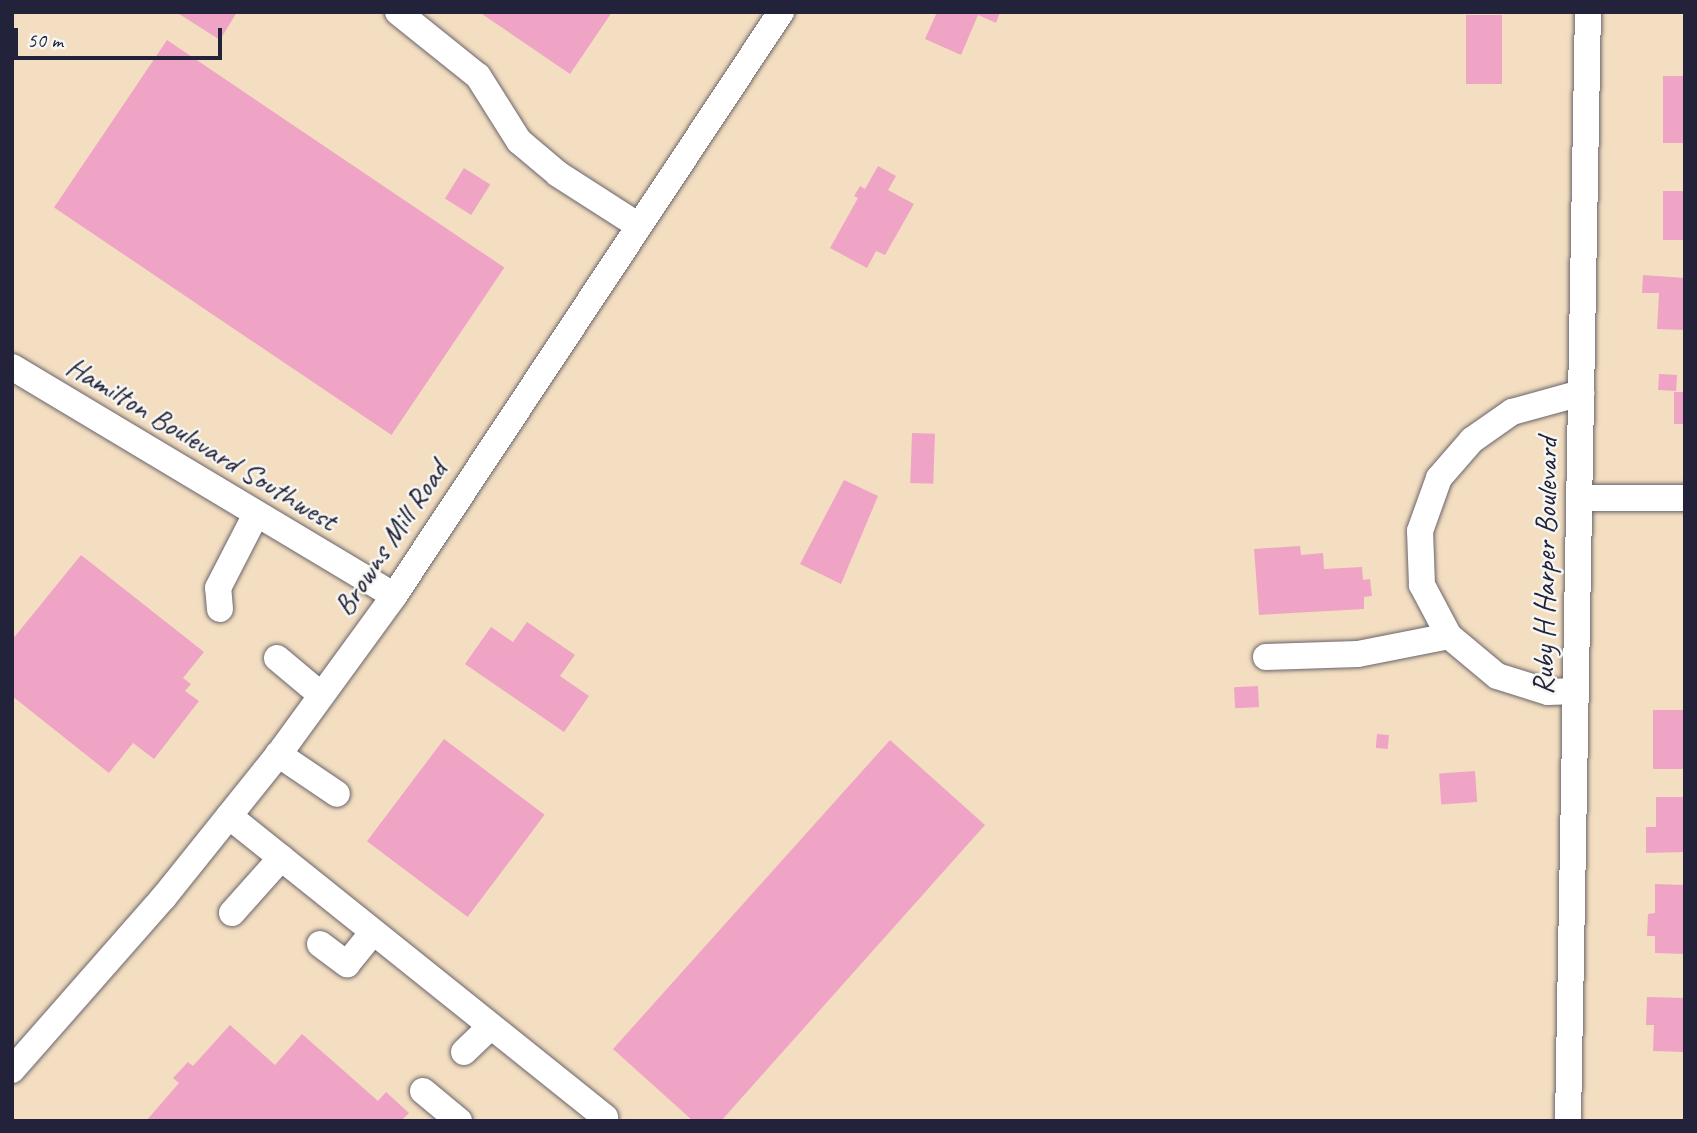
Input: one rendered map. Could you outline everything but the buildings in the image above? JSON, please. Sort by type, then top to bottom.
[{"type":"street","points":[[398,12],[478,76],[519,141],[558,174],[639,226]]},
{"type":"street","name":"Browns Mill Road","points":[[12,1070],[229,816],[394,596],[780,12]]},
{"type":"street","name":"Ruby H Harper Boulevard","points":[[1568,1121],[1588,12]]},
{"type":"street","name":"Hamilton Boulevard Southwest","points":[[15,376],[394,596]]},
{"type":"street","points":[[1576,691],[1548,692],[1497,676],[1449,636],[1422,585],[1420,531],[1439,478],[1472,440],[1512,412],[1581,393]]},
{"type":"street","points":[[1579,498],[1685,498]]},
{"type":"street","points":[[220,609],[218,588],[255,516]]},
{"type":"street","points":[[1266,657],[1358,654],[1449,636]]},
{"type":"street","points":[[277,658],[320,694]]},
{"type":"street","points":[[278,754],[337,794]]},
{"type":"street","points":[[229,816],[605,1118]]},
{"type":"street","points":[[232,913],[281,858]]},
{"type":"street","points":[[320,944],[347,964],[373,932]]},
{"type":"street","points":[[464,1052],[491,1026]]},
{"type":"street","points":[[423,1091],[459,1121]]}]
